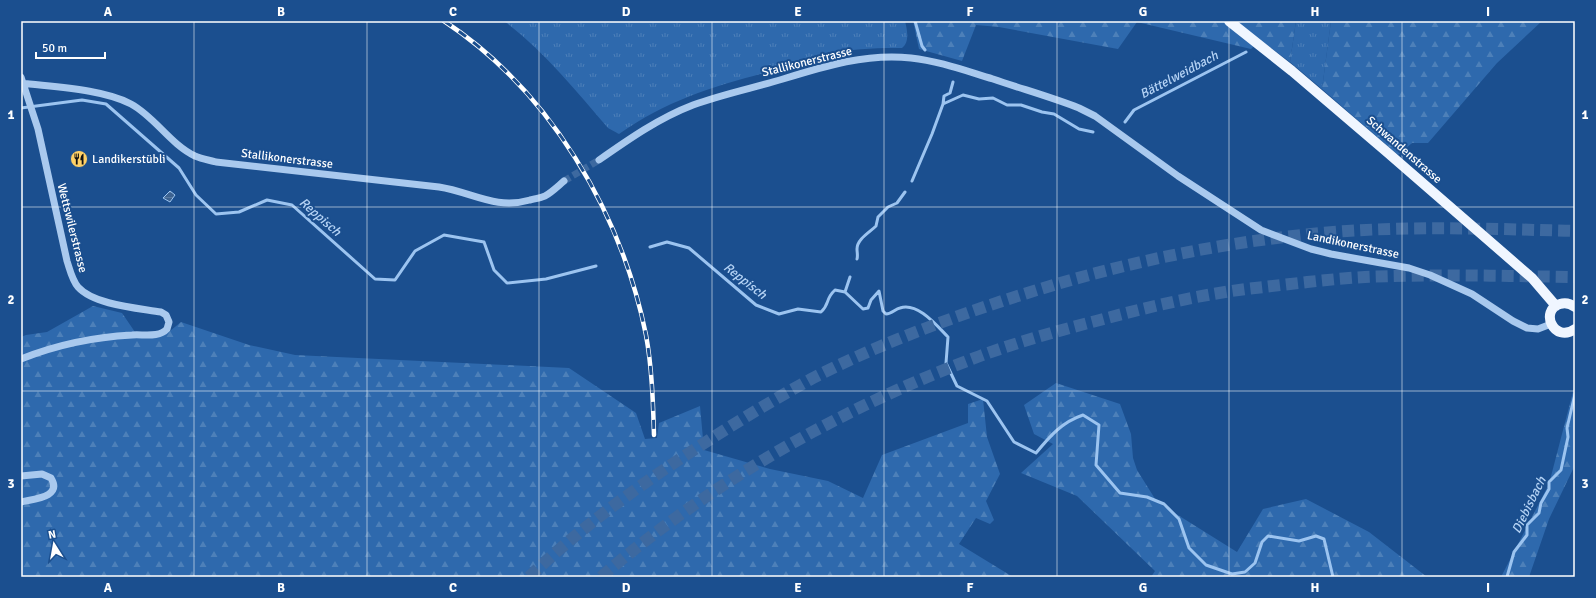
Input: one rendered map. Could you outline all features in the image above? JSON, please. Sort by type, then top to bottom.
[{"type":"main road","name":"Schwandenstrasse","points":[[1229,21],[1281,62],[1392,156],[1532,278],[1556,306]]},
{"type":"main road","points":[[1575,306],[1567,303],[1556,306],[1551,313],[1551,324],[1554,328],[1561,332],[1569,332],[1575,329]]},
{"type":"street","name":"Stallikonerstrasse","points":[[599,160],[647,128],[674,114],[705,101],[836,64],[876,58],[895,57],[932,61],[1079,108]]},
{"type":"street","name":"Wettswilerstrasse","points":[[21,359],[53,348],[88,340],[118,336],[158,335],[167,329],[169,322],[164,313],[96,299],[82,290],[74,281],[67,261],[34,113],[22,81]]},
{"type":"street","name":"Stallikonerstrasse","points":[[22,81],[109,96],[124,101],[138,108],[186,151],[196,157],[216,162],[446,188],[495,203],[510,204],[544,196],[564,181]]},
{"type":"street","name":"Landikonerstrasse","points":[[1079,108],[1094,116],[1178,176],[1261,230],[1311,249],[1409,268],[1430,275],[1472,294],[1513,321],[1527,328],[1538,329],[1551,324]]},
{"type":"street","points":[[21,476],[45,475],[51,478],[53,485],[52,490],[47,496],[21,502]]},
{"type":"green space","points":[[504,21],[905,21],[907,39],[902,48],[877,48],[844,51],[733,81],[675,102],[656,111],[619,134],[608,128],[546,58]]},
{"type":"green space","points":[[913,21],[1296,21],[1290,62],[1260,40],[1251,49],[1137,22],[1118,49],[999,27],[976,25],[962,61],[919,49]]},
{"type":"green space","points":[[1296,21],[1331,21],[1322,89],[1290,62]]},
{"type":"green space","points":[[1331,21],[1542,21],[1497,63],[1428,143],[1412,143],[1398,155],[1322,89]]},
{"type":"green space","points":[[93,306],[122,313],[137,335],[170,331],[181,322],[249,345],[295,355],[569,368],[636,413],[645,439],[657,438],[659,423],[700,406],[704,450],[770,469],[828,481],[863,498],[882,455],[968,423],[968,404],[983,399],[987,437],[1000,474],[986,501],[994,520],[990,524],[976,518],[959,544],[1013,577],[21,577],[21,337],[47,332]]},
{"type":"green space","points":[[1056,383],[1120,404],[1131,434],[1133,458],[1137,470],[1157,502],[1237,552],[1263,509],[1306,499],[1369,532],[1427,577],[1151,577],[1155,571],[1077,496],[1021,473],[1053,444],[1034,434],[1024,405]]},
{"type":"green space","points":[[1575,384],[1575,465],[1549,519],[1529,577],[1501,577],[1549,484]]},
{"type":"shaded area","points":[[170,191],[175,195],[170,202],[163,198]]},
{"type":"waterway","points":[[915,21],[922,46],[925,50]]},
{"type":"waterway","name":"Bättelweidbach","points":[[1125,122],[1134,110],[1246,52]]},
{"type":"waterway","points":[[943,104],[944,96],[950,93],[953,82]]},
{"type":"waterway","name":"Bättelweidbach","points":[[912,181],[943,104],[963,95],[979,99],[993,98],[1007,105],[1021,105],[1042,112],[1054,114],[1079,129],[1093,132]]},
{"type":"waterway","name":"Reppisch","points":[[21,108],[82,100],[106,104],[179,168],[196,195],[216,214],[239,212],[267,200],[292,205],[375,279],[395,280],[415,251],[444,235],[484,242],[494,270],[507,283],[546,279],[596,266]]},
{"type":"waterway","name":"Bättelweidbach","points":[[857,259],[859,242],[876,226],[878,217],[888,207],[897,203],[905,192]]},
{"type":"waterway","name":"Reppisch","points":[[650,247],[667,242],[689,248],[756,305],[779,314],[798,309],[821,312],[835,290],[845,292],[863,309],[868,308],[871,300],[879,291],[883,311],[886,314],[900,308],[914,308],[933,321],[948,337],[946,363],[957,386],[987,401],[1014,442],[1036,453],[1057,430],[1076,418],[1083,415],[1099,425],[1096,465],[1120,493],[1147,497],[1164,504],[1179,519],[1189,548],[1206,565],[1232,574],[1245,572],[1255,563],[1262,542],[1268,536],[1299,541],[1316,536],[1324,539],[1333,577]]},
{"type":"waterway","name":"Bättelweidbach","points":[[845,292],[850,277]]},
{"type":"waterway","name":"Diebisbach","points":[[1507,577],[1514,552],[1527,535],[1527,525],[1539,513],[1541,503],[1549,489],[1549,482],[1561,470],[1568,437],[1567,428],[1575,394]]},
{"type":"tunnel","points":[[564,181],[599,160]]},
{"type":"tunnel","points":[[529,577],[585,528],[645,483],[748,415],[780,396],[832,368],[890,342],[950,319],[1016,297],[1062,282],[1156,259],[1203,249],[1299,235],[1376,229],[1461,228],[1575,231]]},
{"type":"tunnel","points":[[601,577],[643,542],[687,510],[780,450],[829,423],[929,376],[1023,341],[1155,306],[1195,297],[1255,288],[1324,280],[1391,276],[1444,275],[1575,277]]},
{"type":"railway","points":[[444,21],[482,50],[517,82],[548,119],[575,158],[599,200],[619,244],[634,289],[646,335],[651,372],[654,435]]},
{"type":"place","name":"Landikerstübli","points":[[79,159]]}]
